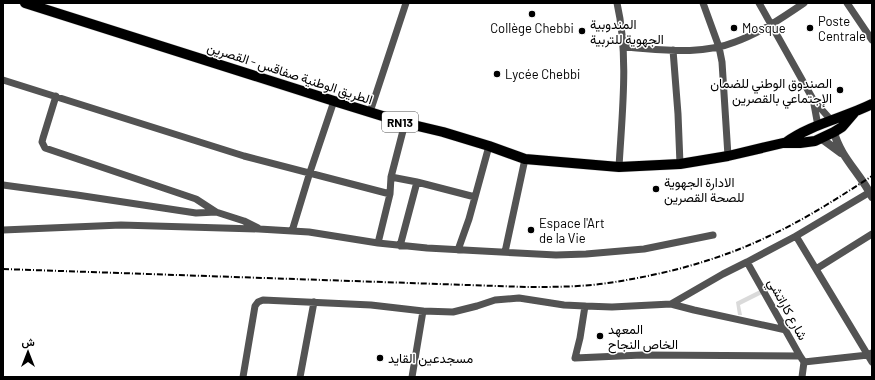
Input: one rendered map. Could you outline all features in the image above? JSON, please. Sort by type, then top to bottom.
[{"type":"main road","name":"الطريق الوطنية صفاقس - القصرين","points":[[26,3],[405,123],[443,132],[489,146],[525,159],[619,167],[680,164],[728,156],[785,143],[808,142],[822,139],[834,132],[854,113]]},
{"type":"main road","name":"الطريق الوطنية صفاقس - القصرين","points":[[785,143],[797,135],[831,120],[854,113],[872,104]]},
{"type":"main road","points":[[831,120],[834,126],[834,132]]},
{"type":"main road","points":[[818,126],[822,139]]},
{"type":"street","points":[[370,112],[406,3]]},
{"type":"street","points":[[617,3],[623,47],[619,167]]},
{"type":"street","points":[[703,3],[719,47],[724,73],[728,156]]},
{"type":"street","points":[[759,3],[814,101],[831,120]]},
{"type":"street","points":[[623,47],[673,50],[719,47],[734,43],[772,24],[804,3]]},
{"type":"street","points":[[847,3],[872,40]]},
{"type":"street","points":[[673,50],[680,164]]},
{"type":"street","points":[[3,80],[244,156],[390,194]]},
{"type":"street","points":[[56,96],[42,142],[45,148],[196,199],[216,212],[244,221],[259,229]]},
{"type":"street","points":[[292,231],[334,101]]},
{"type":"street","points":[[814,101],[818,126]]},
{"type":"street","points":[[378,243],[405,123]]},
{"type":"street","points":[[671,304],[723,274],[871,195],[864,182],[844,156],[834,132]]},
{"type":"street","points":[[822,139],[844,156]]},
{"type":"street","points":[[458,250],[489,146]]},
{"type":"street","points":[[505,252],[525,159]]},
{"type":"street","points":[[392,177],[475,197]]},
{"type":"street","points":[[400,246],[417,182]]},
{"type":"street","points":[[3,185],[196,213],[216,212]]},
{"type":"street","points":[[3,230],[121,225],[259,229],[335,236],[400,246],[556,255],[618,252],[663,246],[712,235]]},
{"type":"street","points":[[816,269],[872,234]]},
{"type":"street","points":[[796,236],[870,354],[872,362]]},
{"type":"street","name":"شارع كاراتشي","points":[[747,262],[802,359]]},
{"type":"street","points":[[243,377],[254,311],[258,302],[263,300],[394,306],[423,311],[453,312],[495,300],[519,298],[564,305],[584,306],[612,307],[671,304],[786,330]]},
{"type":"street","points":[[300,377],[314,302]]},
{"type":"street","points":[[584,306],[580,338],[575,358],[642,356],[802,359],[870,354]]},
{"type":"street","points":[[412,377],[423,311]]},
{"type":"street","points":[[802,359],[802,377]]},
{"type":"shaded area","points":[[760,290],[762,294],[740,305],[742,315],[738,315],[736,302]]},
{"type":"railway","points":[[3,269],[526,287],[598,284],[649,276],[689,266],[748,246],[808,216],[872,176]]},
{"type":"place","name":"Collège Chebbi","points":[[532,14]]},
{"type":"place","name":"Mosque","points":[[734,28]]},
{"type":"place","name":"Poste Centrale","points":[[810,28]]},
{"type":"place","name":"المندوبية الجهوية للتربية","points":[[582,31]]},
{"type":"place","name":"Lycée Chebbi","points":[[497,74]]},
{"type":"place","name":"الصندوق الوطني للضمان الإجتماعي بالقصرين","points":[[840,90]]},
{"type":"place","name":"الادارة الجهوية للصحة القصرين","points":[[656,189]]},
{"type":"place","name":"Espace l'Art de la Vie","points":[[531,230]]},
{"type":"place","name":"المعهد الخاص النجاح","points":[[600,336]]},
{"type":"place","name":"مسجدعين القايد","points":[[380,358]]}]
